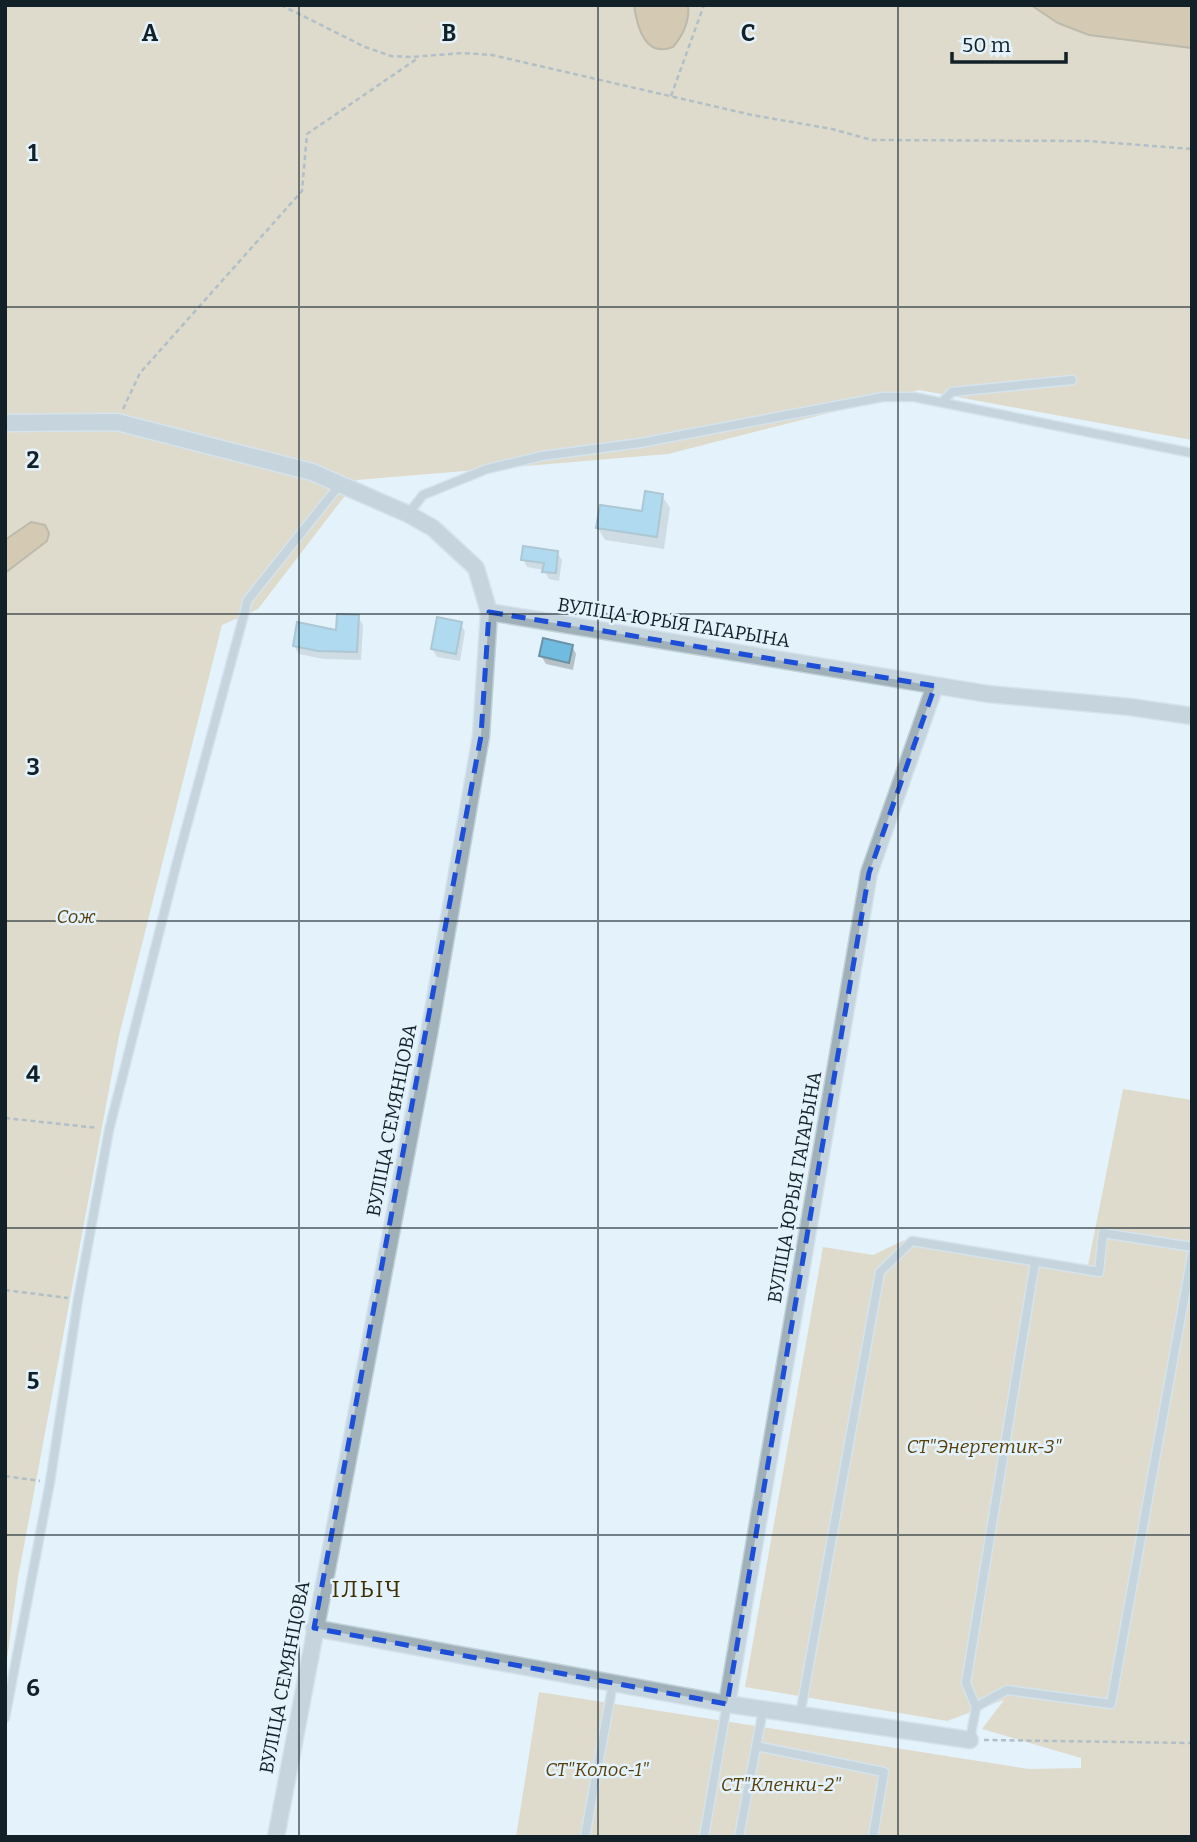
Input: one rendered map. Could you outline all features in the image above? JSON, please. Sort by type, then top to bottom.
[{"type":"street","name":"ВУЛІЦА СЕМЯНЦОВА","points":[[5,423],[117,422],[312,472],[341,483],[433,528],[476,568],[489,612],[481,736],[429,1034],[275,1837]]},
{"type":"street","name":"ВУЛІЦА ЮРЫЯ ГАГАРЫНА","points":[[489,612],[988,694],[1130,707],[1192,716]]},
{"type":"street","name":"ВУЛІЦА ЮРЫЯ ГАГАРЫНА","points":[[727,1704],[869,873],[936,686]]},
{"type":"street","points":[[314,1628],[762,1710],[970,1740]]},
{"type":"lane","points":[[942,402],[952,392],[1072,380]]},
{"type":"lane","points":[[408,514],[423,495],[487,469],[541,456],[640,443],[883,397],[914,397],[942,402],[1192,453]]},
{"type":"lane","points":[[5,1718],[50,1482],[78,1299],[109,1130],[247,601],[341,483]]},
{"type":"lane","points":[[800,1715],[880,1272],[912,1241],[1099,1272],[1103,1233],[1192,1247]]},
{"type":"lane","points":[[976,1707],[1007,1690],[1111,1704],[1192,1255]]},
{"type":"lane","points":[[970,1740],[976,1707],[966,1683],[1035,1262]]},
{"type":"lane","points":[[585,1837],[613,1683]]},
{"type":"lane","points":[[704,1837],[727,1704]]},
{"type":"lane","points":[[739,1837],[762,1710]]},
{"type":"lane","points":[[756,1746],[884,1772],[873,1837]]},
{"type":"path","points":[[281,5],[365,47],[391,56],[420,57],[463,53],[492,55],[872,140],[1088,141],[1192,149]]},
{"type":"path","points":[[671,96],[704,5]]},
{"type":"path","points":[[117,422],[140,373],[302,191],[307,134],[420,57]]},
{"type":"path","points":[[5,1118],[109,1130]]},
{"type":"path","points":[[5,1290],[78,1299]]},
{"type":"path","points":[[5,1476],[50,1482]]},
{"type":"path","points":[[970,1740],[1192,1744]]},
{"type":"highlighted area","points":[[489,612],[935,686],[869,873],[727,1704],[314,1628],[481,736]]},
{"type":"green space","name":"Сож","points":[[5,5],[634,5],[643,36],[657,50],[689,9],[688,5],[1031,5],[1089,35],[1192,48],[1192,440],[919,390],[668,454],[357,480],[258,609],[222,625],[119,1036],[18,1578],[5,1674]]},
{"type":"green space","name":"СТ\"Энергетик-3\"","points":[[1123,1089],[1192,1100],[1192,1837],[516,1837],[539,1692],[1029,1769],[1081,1768],[1081,1758],[982,1729],[1004,1700],[947,1721],[745,1687],[823,1247],[873,1255],[909,1238],[1088,1265]]},
{"type":"shaded area","points":[[634,5],[688,5],[685,28],[673,47],[663,49],[649,44],[640,31]]},
{"type":"shaded area","points":[[1031,5],[1192,5],[1192,48],[1089,35],[1058,23]]},
{"type":"shaded area","points":[[31,522],[45,525],[49,533],[47,541],[5,573],[5,540]]},
{"type":"building","points":[[645,491],[663,494],[657,537],[596,528],[600,505],[642,511]]},
{"type":"building","points":[[523,546],[558,551],[556,573],[542,572],[544,563],[521,560]]},
{"type":"building","points":[[337,614],[359,615],[357,652],[318,651],[293,646],[297,622],[336,630]]},
{"type":"building","points":[[437,617],[462,622],[456,654],[431,649]]},
{"type":"building","points":[[543,638],[573,645],[569,663],[539,656]]},
{"type":"district","name":"ІЛЬІЧ","points":[[367,1589]]},
{"type":"park label","name":"СТ\"Колос-1\"","points":[[597,1769]]},
{"type":"park label","name":"СТ\"Кленки-2\"","points":[[781,1784]]}]
